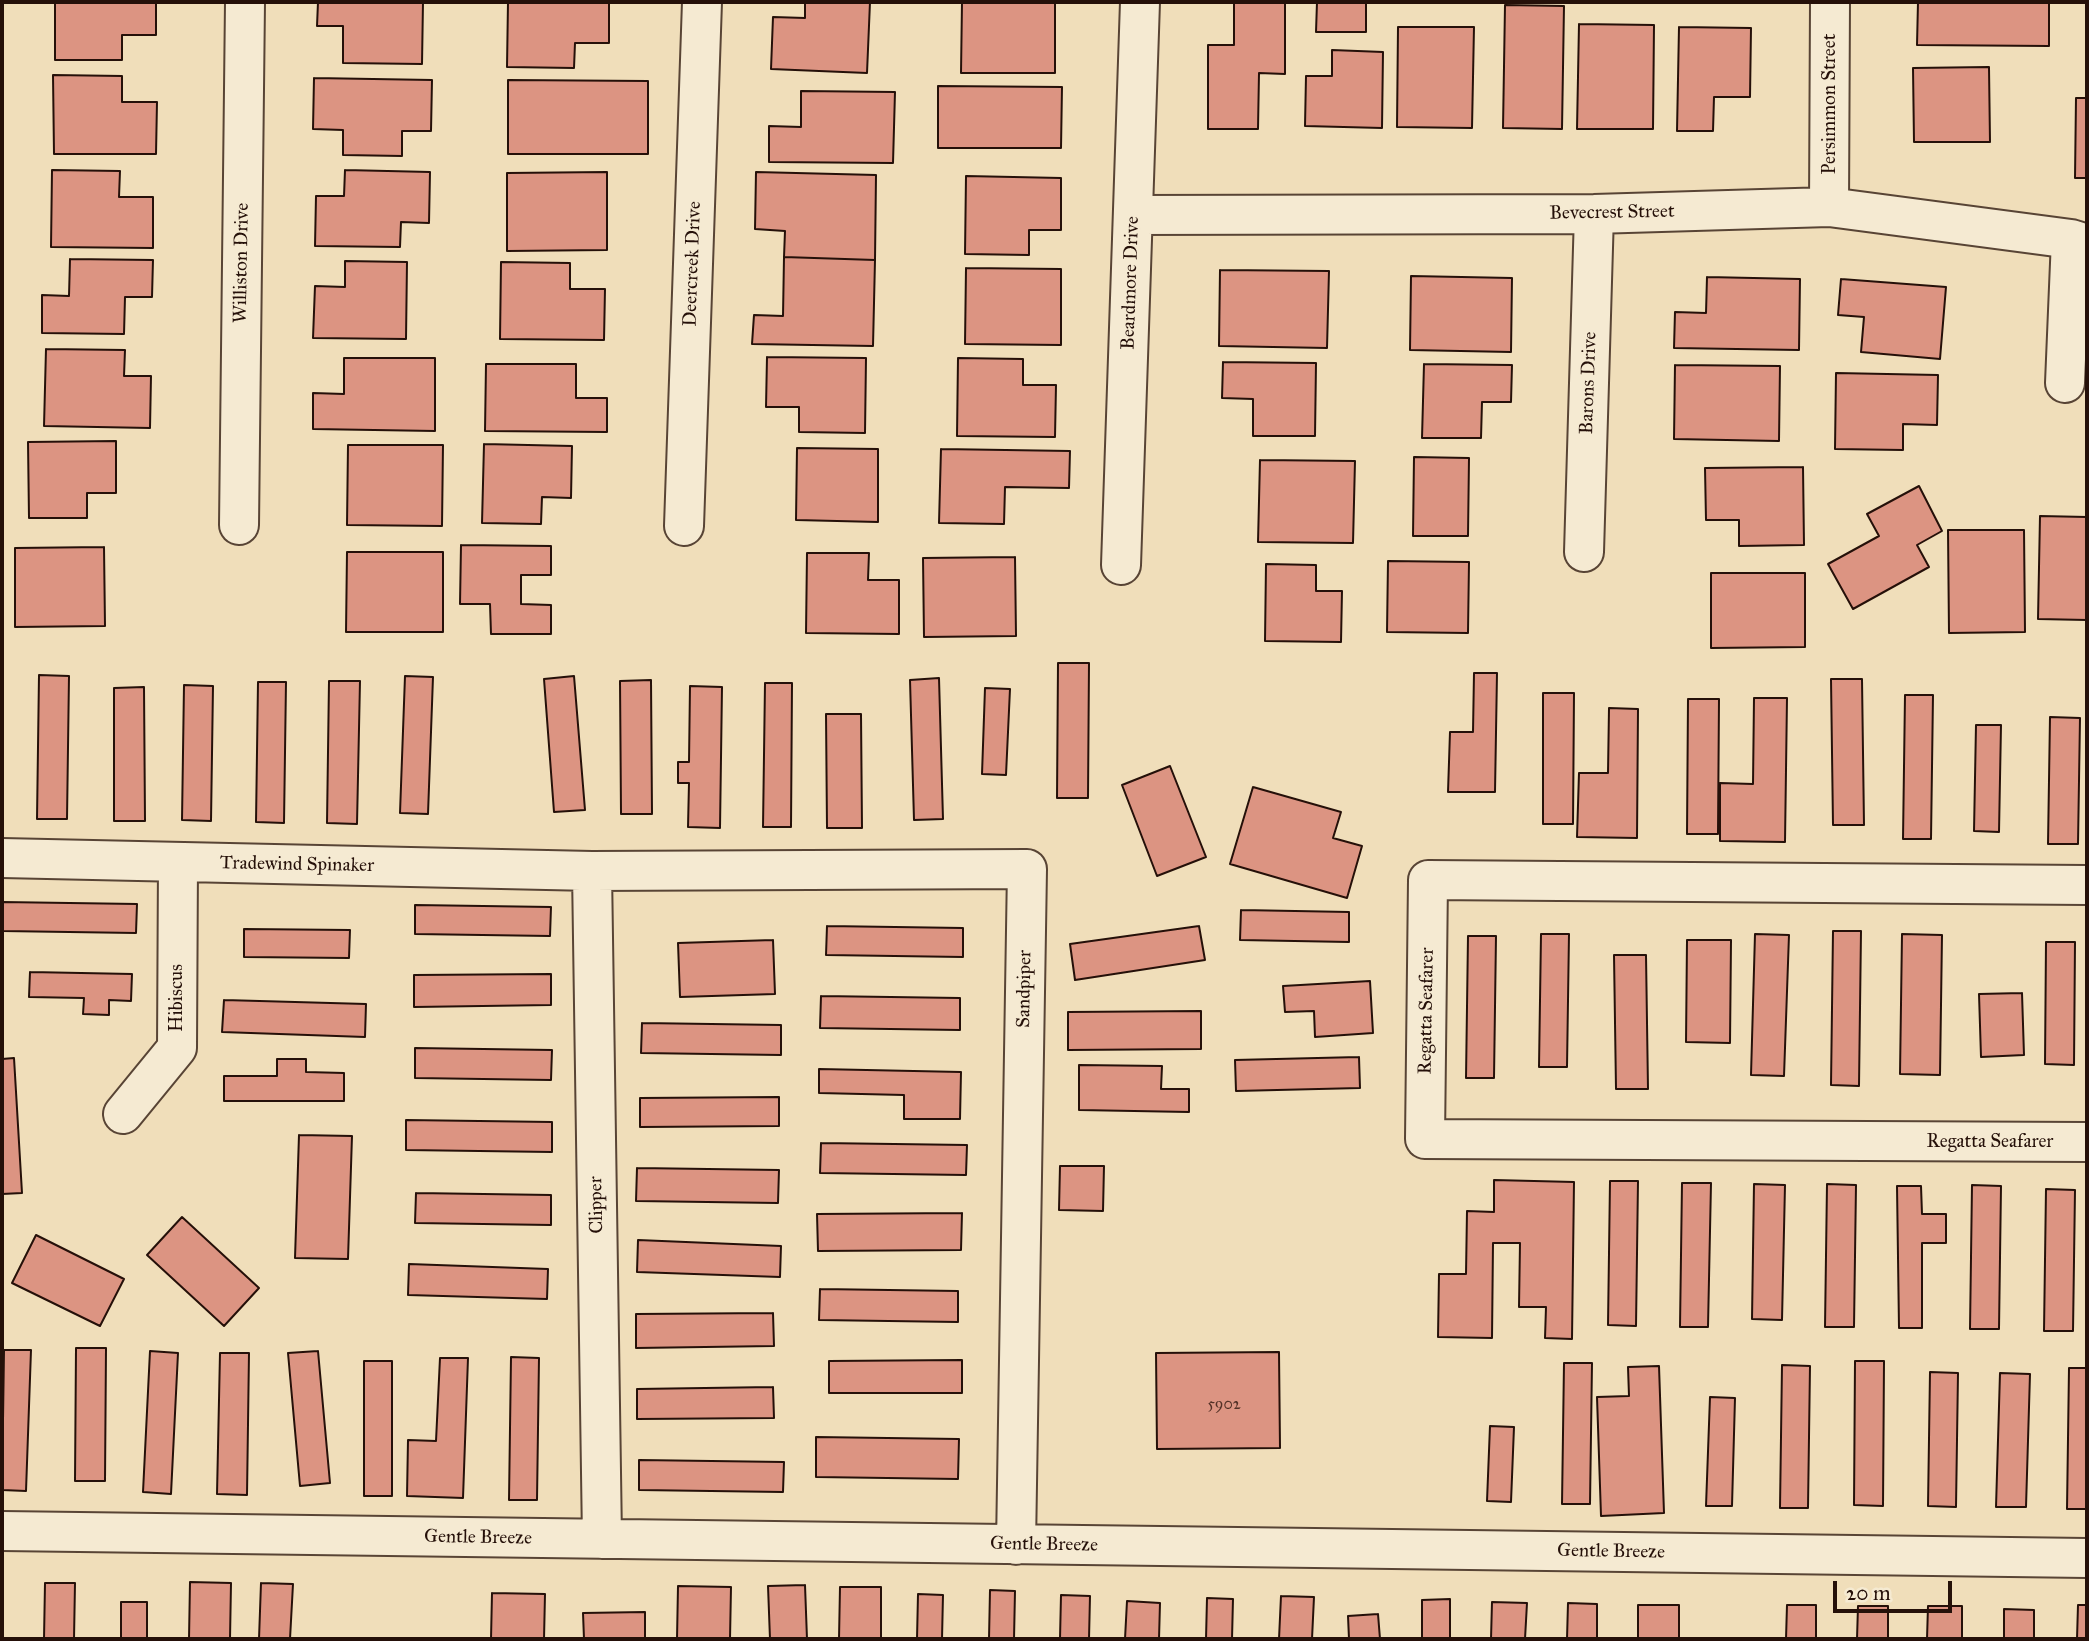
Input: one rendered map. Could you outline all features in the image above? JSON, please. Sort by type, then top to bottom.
[{"type":"street","name":"Williston Drive","points":[[239,525],[245,2]]},
{"type":"street","name":"Deercreek Drive","points":[[684,526],[702,2]]},
{"type":"street","name":"Beardmore Drive","points":[[1121,565],[1140,2]]},
{"type":"street","name":"Persimmon Street","points":[[1829,207],[1830,2]]},
{"type":"street","name":"Bevecrest Street","points":[[1133,215],[1594,214],[1829,207],[2079,242]]},
{"type":"street","name":"Barons Drive","points":[[1584,552],[1594,214]]},
{"type":"street","points":[[2065,383],[2079,242]]},
{"type":"street","name":"Tradewind Spinaker","points":[[2,859],[592,871]]},
{"type":"street","name":"Hibiscus","points":[[123,1114],[177,1048],[178,862]]},
{"type":"street","name":"Sandpiper","points":[[592,871],[1027,869],[1016,1545]]},
{"type":"street","name":"Clipper","points":[[592,871],[602,1539]]},
{"type":"street","name":"Regatta Seafarer","points":[[2087,885],[1428,880],[1425,1139],[2087,1142]]},
{"type":"street","name":"Gentle Breeze","points":[[2,1531],[2087,1558]]},
{"type":"building","points":[[55,2],[156,2],[156,35],[122,35],[122,60],[55,60]]},
{"type":"building","points":[[318,2],[423,2],[422,64],[343,63],[343,26],[317,26]]},
{"type":"building","points":[[508,2],[609,2],[609,43],[575,43],[574,68],[507,67]]},
{"type":"building","points":[[805,2],[870,2],[867,73],[771,69],[773,17],[805,18]]},
{"type":"building","points":[[962,2],[1055,2],[1055,73],[961,73]]},
{"type":"building","points":[[1234,2],[1285,2],[1285,74],[1259,73],[1258,129],[1208,129],[1208,45],[1234,45]]},
{"type":"building","points":[[1317,2],[1366,2],[1366,32],[1316,32]]},
{"type":"building","points":[[1918,2],[2049,2],[2049,46],[1917,45]]},
{"type":"building","points":[[1505,5],[1564,6],[1562,129],[1503,128]]},
{"type":"building","points":[[1579,24],[1654,25],[1653,129],[1577,129]]},
{"type":"building","points":[[1398,27],[1474,27],[1472,128],[1397,127]]},
{"type":"building","points":[[1679,27],[1751,28],[1750,97],[1714,97],[1713,131],[1677,131]]},
{"type":"building","points":[[1332,50],[1383,52],[1382,128],[1305,126],[1306,76],[1332,76]]},
{"type":"building","points":[[1989,67],[1990,142],[1914,142],[1913,68]]},
{"type":"building","points":[[53,75],[122,76],[122,102],[157,102],[156,154],[54,154]]},
{"type":"building","points":[[314,78],[432,80],[431,131],[402,131],[402,156],[343,155],[343,130],[313,129]]},
{"type":"building","points":[[508,80],[648,81],[648,154],[508,154]]},
{"type":"building","points":[[938,86],[1062,87],[1061,148],[938,148]]},
{"type":"building","points":[[801,91],[895,92],[893,163],[769,162],[769,126],[801,127]]},
{"type":"building","points":[[2076,98],[2087,98],[2087,178],[2075,178]]},
{"type":"building","points":[[52,170],[120,171],[119,197],[153,197],[153,248],[51,247]]},
{"type":"building","points":[[345,170],[430,172],[429,223],[401,222],[400,247],[315,246],[316,196],[344,196]]},
{"type":"building","points":[[607,172],[607,250],[507,251],[507,173]]},
{"type":"building","points":[[756,172],[876,175],[875,260],[784,257],[785,231],[755,229]]},
{"type":"building","points":[[966,176],[1061,178],[1061,230],[1029,230],[1029,255],[965,254]]},
{"type":"building","points":[[784,257],[875,260],[873,346],[752,344],[754,315],[783,316]]},
{"type":"building","points":[[70,259],[153,260],[152,297],[125,297],[124,334],[42,333],[42,295],[69,296]]},
{"type":"building","points":[[345,261],[407,262],[406,339],[313,338],[315,286],[345,287]]},
{"type":"building","points":[[501,262],[570,263],[570,289],[605,289],[604,340],[500,339]]},
{"type":"building","points":[[966,268],[1061,269],[1061,345],[965,344]]},
{"type":"building","points":[[1220,270],[1329,271],[1327,348],[1219,346]]},
{"type":"building","points":[[1411,276],[1512,278],[1511,352],[1410,350]]},
{"type":"building","points":[[1707,277],[1800,279],[1799,350],[1674,348],[1675,312],[1706,313]]},
{"type":"building","points":[[1841,279],[1946,287],[1940,359],[1861,352],[1864,317],[1838,315]]},
{"type":"building","points":[[46,349],[125,350],[124,376],[151,376],[150,428],[44,426]]},
{"type":"building","points":[[767,357],[866,358],[865,433],[799,432],[799,407],[766,407]]},
{"type":"building","points":[[344,358],[435,358],[435,431],[313,429],[313,393],[344,394]]},
{"type":"building","points":[[958,358],[1023,359],[1023,385],[1056,385],[1055,437],[957,436]]},
{"type":"building","points":[[1223,362],[1316,363],[1315,436],[1253,436],[1253,399],[1222,398]]},
{"type":"building","points":[[486,364],[576,364],[576,398],[607,398],[607,432],[485,431]]},
{"type":"building","points":[[1424,364],[1512,365],[1511,402],[1482,402],[1481,438],[1422,438]]},
{"type":"building","points":[[1675,365],[1780,366],[1779,441],[1674,439]]},
{"type":"building","points":[[1836,373],[1938,375],[1937,425],[1903,424],[1903,450],[1835,449]]},
{"type":"building","points":[[116,441],[116,493],[87,493],[87,518],[29,518],[28,442]]},
{"type":"building","points":[[484,444],[572,446],[571,498],[542,497],[541,524],[482,523]]},
{"type":"building","points":[[348,445],[443,445],[442,526],[347,525]]},
{"type":"building","points":[[797,448],[878,449],[878,522],[796,520]]},
{"type":"building","points":[[941,449],[1070,451],[1069,488],[1005,487],[1004,524],[939,523]]},
{"type":"building","points":[[1414,457],[1469,458],[1468,536],[1413,536]]},
{"type":"building","points":[[1260,460],[1355,461],[1353,543],[1258,542]]},
{"type":"building","points":[[1803,467],[1804,545],[1739,546],[1739,520],[1706,520],[1705,468]]},
{"type":"building","points":[[1919,486],[1942,531],[1917,545],[1929,567],[1853,609],[1828,564],[1879,536],[1867,514]]},
{"type":"building","points":[[2040,516],[2087,517],[2087,620],[2038,619]]},
{"type":"building","points":[[1948,530],[2024,530],[2025,632],[1949,633]]},
{"type":"building","points":[[461,545],[551,546],[551,575],[521,575],[521,604],[551,605],[551,634],[491,634],[490,604],[460,604]]},
{"type":"building","points":[[104,547],[105,626],[15,627],[15,548]]},
{"type":"building","points":[[347,552],[443,552],[443,632],[346,632]]},
{"type":"building","points":[[807,553],[869,553],[868,580],[899,580],[899,634],[806,633]]},
{"type":"building","points":[[1015,557],[1016,636],[924,637],[923,558]]},
{"type":"building","points":[[1388,561],[1469,562],[1468,633],[1387,632]]},
{"type":"building","points":[[1266,564],[1316,565],[1316,591],[1342,591],[1341,642],[1265,641]]},
{"type":"building","points":[[1711,573],[1805,573],[1805,647],[1711,648]]},
{"type":"building","points":[[1058,663],[1089,663],[1088,798],[1057,798]]},
{"type":"building","points":[[1474,673],[1497,673],[1495,792],[1448,792],[1450,732],[1473,732]]},
{"type":"building","points":[[39,675],[69,676],[67,819],[37,819]]},
{"type":"building","points":[[405,676],[433,677],[428,814],[400,813]]},
{"type":"building","points":[[574,676],[585,810],[554,812],[544,679]]},
{"type":"building","points":[[939,678],[943,819],[914,820],[910,680]]},
{"type":"building","points":[[1831,679],[1862,679],[1864,825],[1833,825]]},
{"type":"building","points":[[651,680],[652,814],[621,814],[620,681]]},
{"type":"building","points":[[329,681],[360,681],[357,824],[327,823]]},
{"type":"building","points":[[258,682],[286,682],[284,823],[256,822]]},
{"type":"building","points":[[765,683],[792,683],[791,827],[763,827]]},
{"type":"building","points":[[184,685],[213,686],[211,821],[182,820]]},
{"type":"building","points":[[690,686],[722,687],[720,828],[688,827],[689,783],[678,783],[678,762],[689,762]]},
{"type":"building","points":[[144,687],[145,821],[114,821],[114,688]]},
{"type":"building","points":[[985,688],[1010,689],[1006,775],[982,774]]},
{"type":"building","points":[[1543,693],[1574,693],[1573,824],[1543,824]]},
{"type":"building","points":[[1905,695],[1933,695],[1931,839],[1903,839]]},
{"type":"building","points":[[1754,698],[1787,698],[1785,842],[1720,841],[1720,783],[1753,784]]},
{"type":"building","points":[[1688,699],[1719,699],[1718,834],[1687,834]]},
{"type":"building","points":[[1609,708],[1638,709],[1637,838],[1577,837],[1579,773],[1608,773]]},
{"type":"building","points":[[826,714],[861,714],[862,828],[827,828]]},
{"type":"building","points":[[2050,717],[2080,718],[2078,844],[2048,844]]},
{"type":"building","points":[[1976,725],[2001,725],[1999,832],[1974,831]]},
{"type":"building","points":[[1170,766],[1206,857],[1157,876],[1122,785]]},
{"type":"building","points":[[1253,787],[1341,812],[1333,838],[1362,846],[1347,898],[1230,864]]},
{"type":"building","points":[[2,902],[137,904],[136,933],[2,931]]},
{"type":"building","points":[[415,905],[551,907],[550,936],[415,934]]},
{"type":"building","points":[[1241,910],[1349,912],[1349,942],[1240,940]]},
{"type":"building","points":[[827,926],[963,928],[963,957],[826,955]]},
{"type":"building","points":[[1199,926],[1205,960],[1075,980],[1070,944]]},
{"type":"building","points":[[244,929],[350,930],[349,958],[244,957]]},
{"type":"building","points":[[1833,931],[1861,931],[1859,1086],[1831,1085]]},
{"type":"building","points":[[1541,934],[1569,934],[1567,1067],[1539,1067]]},
{"type":"building","points":[[1755,934],[1789,935],[1784,1076],[1751,1075]]},
{"type":"building","points":[[1902,934],[1942,935],[1940,1075],[1900,1074]]},
{"type":"building","points":[[1468,936],[1496,936],[1494,1078],[1466,1078]]},
{"type":"building","points":[[773,940],[775,994],[680,997],[678,943]]},
{"type":"building","points":[[1687,940],[1731,940],[1730,1043],[1686,1042]]},
{"type":"building","points":[[2046,942],[2075,942],[2074,1065],[2045,1064]]},
{"type":"building","points":[[1614,955],[1646,955],[1648,1089],[1616,1089]]},
{"type":"building","points":[[30,972],[132,974],[131,1001],[109,1000],[109,1015],[83,1014],[84,998],[29,997]]},
{"type":"building","points":[[551,974],[551,1005],[414,1007],[414,975]]},
{"type":"building","points":[[1370,981],[1373,1033],[1315,1037],[1314,1011],[1285,1012],[1283,986]]},
{"type":"building","points":[[2022,993],[2024,1055],[1981,1057],[1979,994]]},
{"type":"building","points":[[821,996],[960,998],[960,1030],[820,1028]]},
{"type":"building","points":[[224,1000],[366,1004],[365,1037],[222,1032]]},
{"type":"building","points":[[1201,1011],[1201,1049],[1068,1050],[1068,1012]]},
{"type":"building","points":[[642,1023],[781,1025],[781,1055],[641,1053]]},
{"type":"building","points":[[415,1048],[552,1050],[551,1080],[415,1078]]},
{"type":"building","points":[[1359,1057],[1360,1088],[1236,1091],[1235,1060]]},
{"type":"building","points":[[14,1058],[22,1193],[2,1194],[2,1059]]},
{"type":"building","points":[[277,1059],[306,1059],[306,1072],[344,1073],[344,1101],[224,1101],[224,1076],[277,1076]]},
{"type":"building","points":[[1079,1065],[1162,1066],[1161,1089],[1189,1089],[1189,1112],[1079,1110]]},
{"type":"building","points":[[819,1069],[961,1072],[960,1119],[904,1119],[904,1095],[819,1093]]},
{"type":"building","points":[[779,1097],[779,1126],[640,1127],[640,1098]]},
{"type":"building","points":[[406,1120],[552,1122],[552,1152],[406,1150]]},
{"type":"building","points":[[299,1135],[352,1136],[348,1259],[295,1258]]},
{"type":"building","points":[[821,1143],[967,1145],[966,1175],[820,1173]]},
{"type":"building","points":[[1060,1166],[1104,1166],[1103,1211],[1059,1210]]},
{"type":"building","points":[[637,1168],[779,1170],[778,1203],[636,1201]]},
{"type":"building","points":[[1494,1180],[1574,1182],[1572,1339],[1545,1338],[1546,1307],[1519,1307],[1520,1243],[1493,1243],[1492,1338],[1438,1337],[1439,1274],[1466,1274],[1467,1211],[1494,1212]]},
{"type":"building","points":[[1610,1181],[1638,1181],[1636,1326],[1608,1325]]},
{"type":"building","points":[[1682,1183],[1711,1183],[1708,1327],[1680,1327]]},
{"type":"building","points":[[1754,1184],[1785,1185],[1782,1320],[1752,1319]]},
{"type":"building","points":[[1827,1184],[1856,1185],[1854,1327],[1825,1327]]},
{"type":"building","points":[[1972,1185],[2001,1186],[1999,1329],[1970,1329]]},
{"type":"building","points":[[1897,1186],[1921,1186],[1922,1214],[1946,1214],[1946,1243],[1922,1243],[1922,1328],[1899,1328]]},
{"type":"building","points":[[2046,1189],[2075,1190],[2073,1331],[2044,1331]]},
{"type":"building","points":[[416,1193],[551,1195],[551,1225],[415,1223]]},
{"type":"building","points":[[962,1213],[961,1250],[818,1251],[817,1214]]},
{"type":"building","points":[[182,1217],[259,1288],[224,1326],[147,1255]]},
{"type":"building","points":[[36,1235],[124,1279],[100,1326],[12,1283]]},
{"type":"building","points":[[638,1240],[781,1246],[780,1277],[637,1272]]},
{"type":"building","points":[[409,1264],[548,1269],[547,1299],[408,1295]]},
{"type":"building","points":[[820,1289],[958,1291],[958,1322],[819,1320]]},
{"type":"building","points":[[773,1313],[774,1346],[636,1348],[636,1314]]},
{"type":"building","points":[[76,1348],[106,1348],[105,1481],[75,1481]]},
{"type":"building","points":[[4,1350],[31,1350],[26,1491],[2,1490]]},
{"type":"building","points":[[150,1351],[178,1353],[171,1494],[143,1492]]},
{"type":"building","points":[[318,1351],[330,1483],[300,1486],[288,1353]]},
{"type":"building","points":[[1279,1352],[1280,1448],[1157,1449],[1156,1353]]},
{"type":"building","points":[[220,1353],[249,1353],[247,1495],[217,1494]]},
{"type":"building","points":[[511,1357],[539,1358],[537,1500],[509,1500]]},
{"type":"building","points":[[440,1358],[468,1358],[463,1498],[407,1496],[408,1440],[436,1441]]},
{"type":"building","points":[[962,1360],[962,1393],[829,1393],[829,1361]]},
{"type":"building","points":[[364,1361],[392,1361],[392,1496],[364,1496]]},
{"type":"building","points":[[1855,1361],[1884,1361],[1883,1506],[1854,1505]]},
{"type":"building","points":[[1564,1363],[1592,1363],[1590,1504],[1562,1504]]},
{"type":"building","points":[[1782,1365],[1810,1366],[1808,1508],[1780,1508]]},
{"type":"building","points":[[1659,1366],[1664,1513],[1601,1516],[1597,1397],[1629,1396],[1628,1367]]},
{"type":"building","points":[[2069,1368],[2087,1368],[2087,1509],[2067,1509]]},
{"type":"building","points":[[1930,1372],[1958,1373],[1956,1507],[1928,1506]]},
{"type":"building","points":[[2000,1373],[2030,1374],[2026,1507],[1996,1507]]},
{"type":"building","points":[[773,1387],[774,1418],[637,1419],[637,1389]]},
{"type":"building","points":[[1710,1397],[1735,1398],[1732,1506],[1706,1506]]},
{"type":"building","points":[[1490,1426],[1514,1427],[1511,1502],[1487,1501]]},
{"type":"building","points":[[816,1437],[959,1439],[958,1479],[816,1477]]},
{"type":"building","points":[[639,1460],[784,1462],[783,1492],[639,1490]]},
{"type":"building","points":[[190,1582],[231,1583],[230,1639],[189,1639]]},
{"type":"building","points":[[45,1583],[75,1583],[74,1639],[44,1639]]},
{"type":"building","points":[[261,1583],[293,1584],[290,1639],[259,1639]]},
{"type":"building","points":[[805,1585],[807,1639],[770,1639],[768,1586]]},
{"type":"building","points":[[678,1586],[731,1587],[730,1639],[677,1639]]},
{"type":"building","points":[[840,1587],[881,1587],[881,1639],[839,1639]]},
{"type":"building","points":[[990,1590],[1015,1591],[1014,1639],[989,1639]]},
{"type":"building","points":[[492,1593],[545,1594],[544,1639],[491,1639]]},
{"type":"building","points":[[918,1594],[943,1595],[942,1639],[917,1639]]},
{"type":"building","points":[[1061,1595],[1090,1596],[1089,1639],[1060,1639]]},
{"type":"building","points":[[1281,1596],[1314,1597],[1312,1639],[1279,1639]]},
{"type":"building","points":[[1207,1598],[1233,1599],[1232,1639],[1206,1639]]},
{"type":"building","points":[[1450,1599],[1450,1639],[1422,1639],[1422,1600]]},
{"type":"building","points":[[1127,1601],[1160,1603],[1159,1639],[1125,1639]]},
{"type":"building","points":[[121,1602],[147,1602],[147,1639],[121,1639]]},
{"type":"building","points":[[1492,1602],[1527,1603],[1525,1639],[1491,1639]]},
{"type":"building","points":[[1568,1603],[1597,1604],[1597,1639],[1567,1639]]},
{"type":"building","points":[[1638,1605],[1679,1605],[1679,1639],[1638,1639]]},
{"type":"building","points":[[1787,1605],[1816,1605],[1816,1639],[1786,1639]]},
{"type":"building","points":[[2078,1605],[2087,1605],[2087,1639],[2077,1639]]},
{"type":"building","points":[[1858,1606],[1888,1606],[1888,1639],[1857,1639]]},
{"type":"building","points":[[1928,1606],[1962,1606],[1962,1639],[1927,1639]]},
{"type":"building","points":[[2004,1609],[2034,1610],[2034,1639],[2004,1639]]},
{"type":"building","points":[[645,1612],[645,1639],[584,1639],[583,1613]]},
{"type":"building","points":[[1378,1614],[1380,1639],[1349,1639],[1348,1616]]}]
